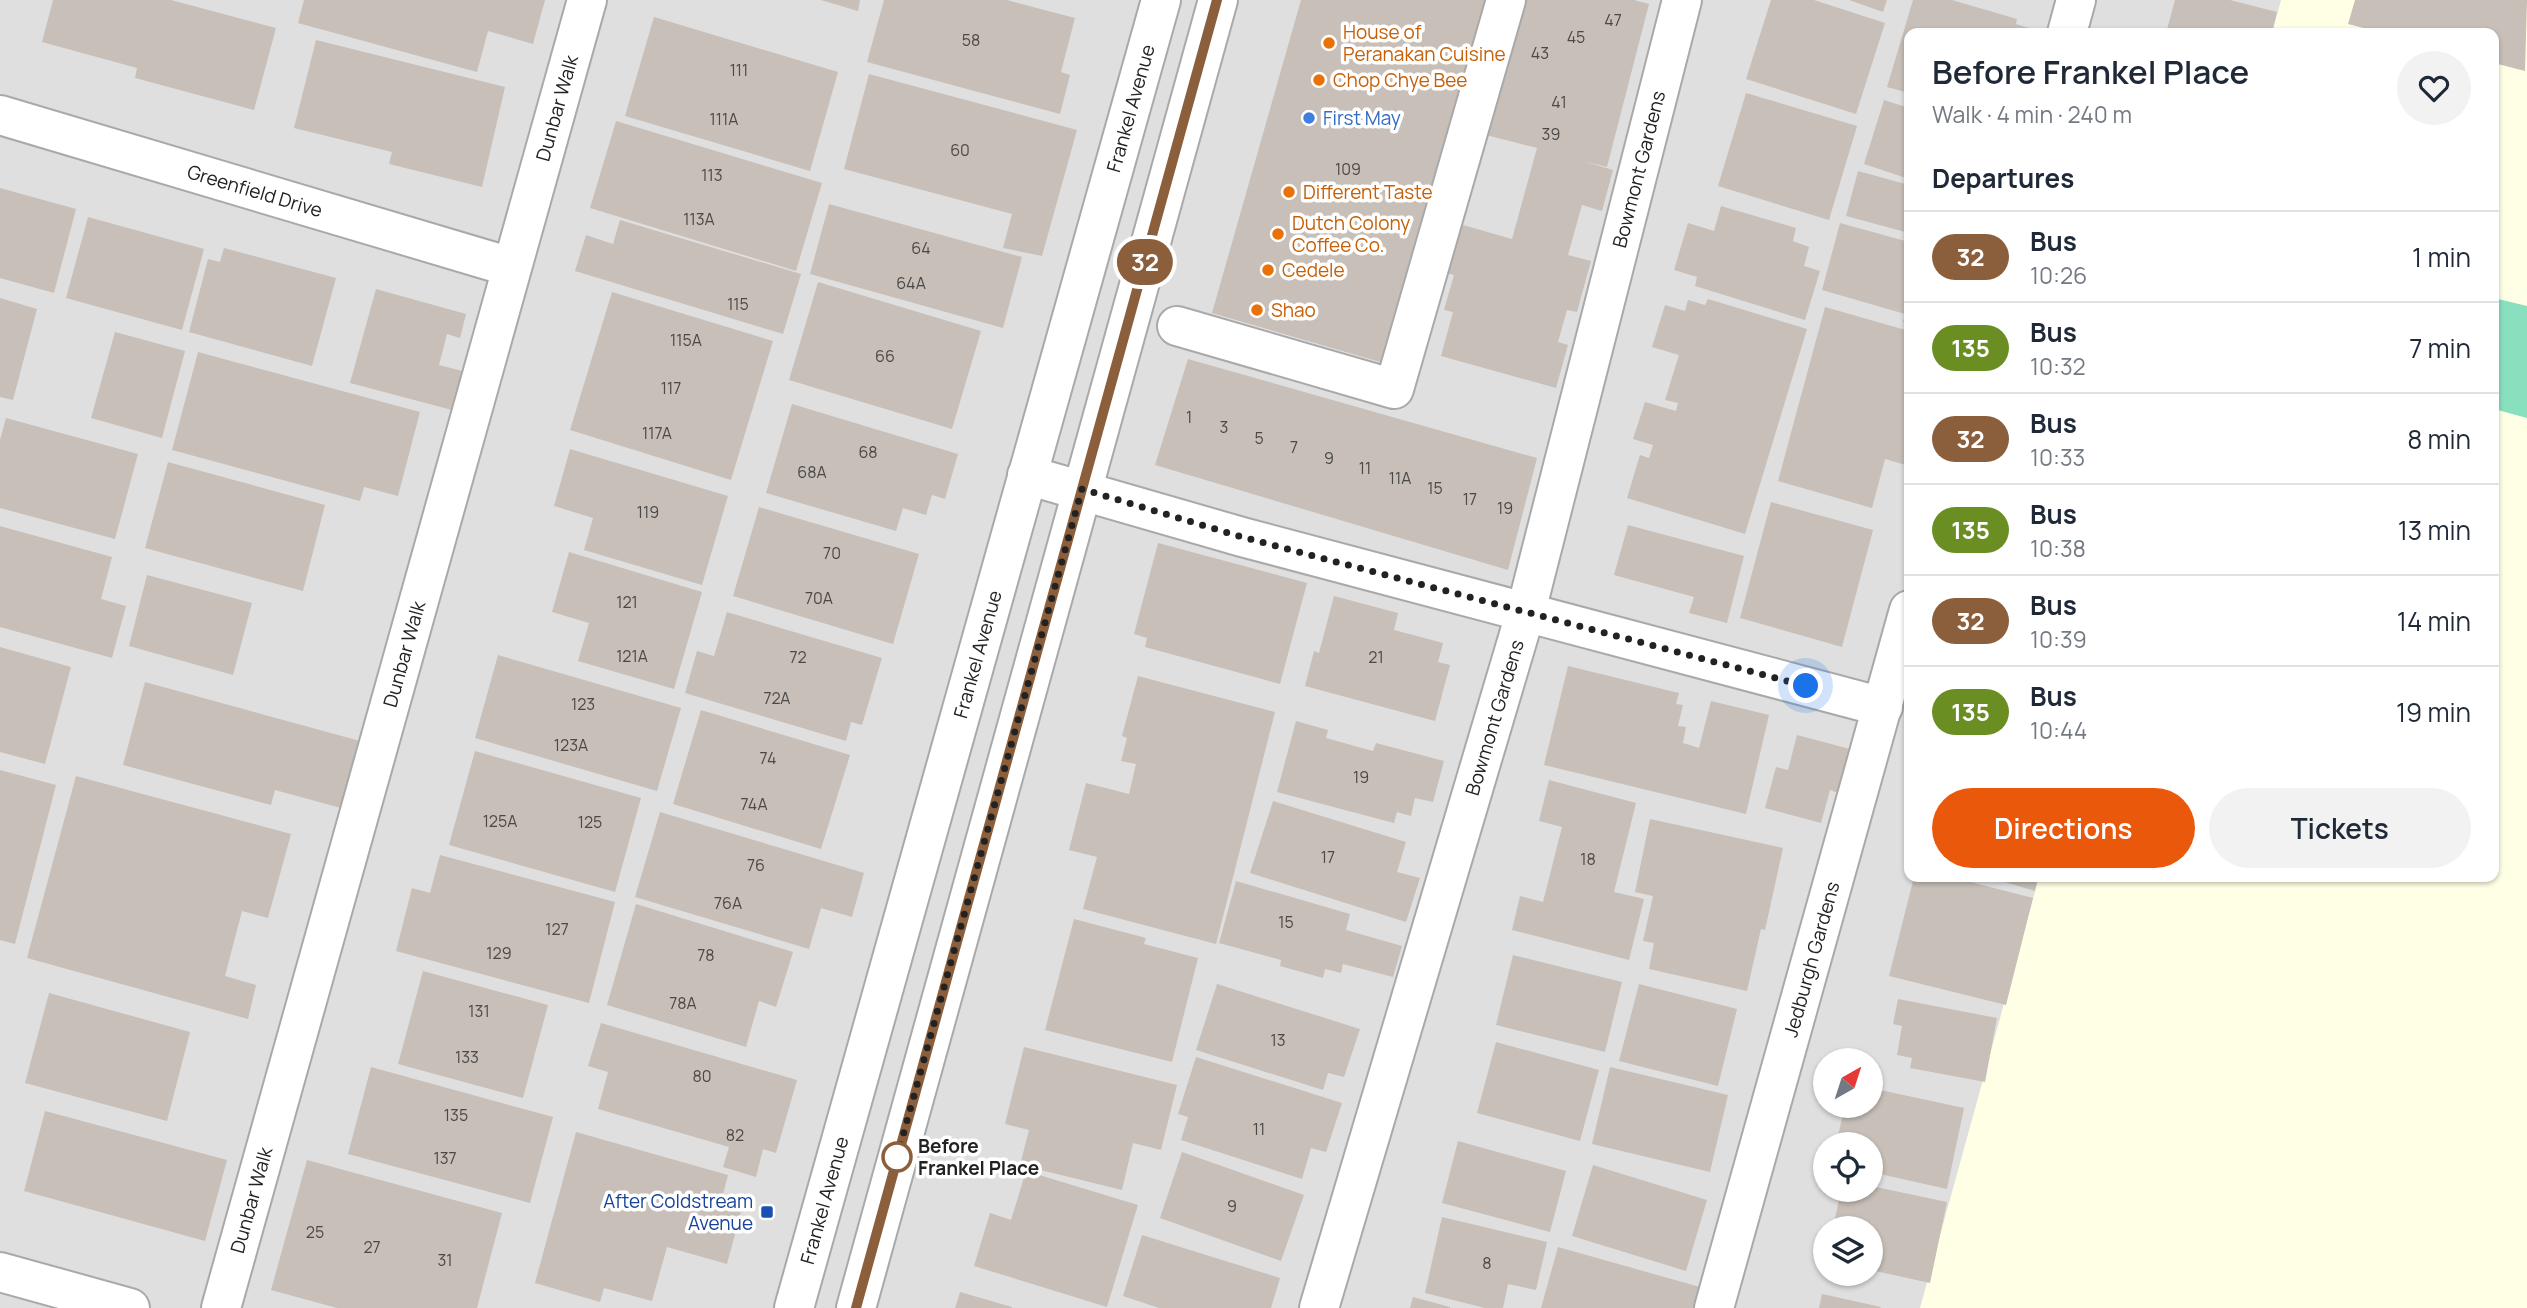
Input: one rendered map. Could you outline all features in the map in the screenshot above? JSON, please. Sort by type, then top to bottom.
[{"type":"street","name":"Dunbar Walk","points":[[222,1308],[587,0]]},
{"type":"street","name":"Frankel Avenue","points":[[794,1308],[1161,0]]},
{"type":"street","points":[[856,1308],[1217,0]]},
{"type":"street","points":[[1177,326],[1394,389],[1506,0]]},
{"type":"street","name":"Bowmont Gardens","points":[[1319,1308],[1526,611],[1682,0]]},
{"type":"street","points":[[2068,28],[2076,0]]},
{"type":"street","name":"Greenfield Drive","points":[[0,115],[511,267]]},
{"type":"street","points":[[1027,475],[1242,537],[1883,707]]},
{"type":"street","name":"Jedburgh Gardens","points":[[1714,1308],[1904,629]]},
{"type":"street","points":[[0,1272],[130,1308]]},
{"type":"shaded area","points":[[0,0],[2527,0],[2527,1308],[0,1308]]},
{"type":"shaded area","points":[[2281,0],[2527,0],[2527,1308],[1920,1308],[2038,882],[2499,882],[2499,28],[2273,28]]},
{"type":"green space","points":[[2499,299],[2527,306],[2527,418],[2499,410]]},
{"type":"building","points":[[53,0],[171,0],[276,28],[254,110],[135,78],[137,68],[42,42]]},
{"type":"building","points":[[304,0],[545,0],[533,44],[488,31],[477,72],[298,23]]},
{"type":"building","points":[[821,0],[860,0],[858,11]]},
{"type":"building","points":[[884,0],[1007,0],[1075,18],[1061,72],[1070,75],[1060,114],[867,62]]},
{"type":"building","points":[[1301,0],[1491,0],[1387,364],[1212,313]]},
{"type":"building","points":[[1521,0],[1634,0],[1649,4],[1607,167],[1583,161],[1613,170],[1602,211],[1582,205],[1568,255],[1591,261],[1577,312],[1567,310],[1558,342],[1568,345],[1556,388],[1441,356],[1453,312],[1444,310],[1454,275],[1443,272],[1456,223],[1512,239],[1537,148],[1486,135]]},
{"type":"building","points":[[1771,0],[1814,0],[1885,23],[1856,114],[1746,79]]},
{"type":"building","points":[[1849,0],[1887,0],[1883,12]]},
{"type":"building","points":[[1913,0],[1952,0],[2017,19],[2016,24],[2029,28],[1905,28]]},
{"type":"building","points":[[2175,0],[2230,0],[2277,12],[2273,28],[2167,28]]},
{"type":"building","points":[[2355,0],[2527,0],[2525,71],[2499,64],[2499,28],[2364,28],[2348,24]]},
{"type":"building","points":[[654,17],[838,72],[810,171],[625,116]]},
{"type":"building","points":[[1904,30],[1904,92],[1887,87]]},
{"type":"building","points":[[316,40],[505,87],[482,187],[389,164],[392,152],[294,128]]},
{"type":"building","points":[[869,74],[1077,130],[1042,256],[1003,248],[1012,214],[844,169]]},
{"type":"building","points":[[1746,93],[1857,126],[1829,220],[1718,186]]},
{"type":"building","points":[[1884,100],[1904,106],[1904,177],[1864,164]]},
{"type":"building","points":[[616,121],[822,183],[796,271],[590,208]]},
{"type":"building","points":[[1858,171],[1904,184],[1904,232],[1846,216]]},
{"type":"building","points":[[0,188],[76,209],[54,293],[0,278]]},
{"type":"building","points":[[829,204],[1022,257],[1003,328],[810,274]]},
{"type":"building","points":[[1721,206],[1796,228],[1793,241],[1809,247],[1804,266],[1820,271],[1805,320],[1695,286],[1697,277],[1674,270],[1688,223],[1714,231]]},
{"type":"building","points":[[88,217],[204,249],[182,330],[66,298]]},
{"type":"building","points":[[620,220],[801,274],[783,334],[575,271],[586,235],[613,244]]},
{"type":"building","points":[[1840,223],[1904,241],[1904,314],[1822,290]]},
{"type":"building","points":[[224,248],[336,278],[312,366],[189,332],[208,259],[220,262]]},
{"type":"building","points":[[818,282],[981,331],[952,429],[789,380]]},
{"type":"building","points":[[376,289],[466,314],[460,338],[447,334],[439,365],[462,371],[452,410],[350,383]]},
{"type":"building","points":[[612,292],[773,341],[731,480],[570,430]]},
{"type":"building","points":[[0,298],[37,309],[13,400],[0,397]]},
{"type":"building","points":[[1708,299],[1807,329],[1745,534],[1627,498],[1640,455],[1649,458],[1653,445],[1633,439],[1645,402],[1676,411],[1678,403],[1665,400],[1679,355],[1652,347],[1665,305],[1685,311],[1688,300],[1705,305]]},
{"type":"building","points":[[1825,307],[1904,330],[1904,465],[1885,459],[1872,508],[1778,481]]},
{"type":"building","points":[[115,332],[185,351],[162,438],[91,418]]},
{"type":"building","points":[[198,352],[420,412],[398,496],[364,487],[360,501],[172,450]]},
{"type":"building","points":[[1188,359],[1537,458],[1508,570],[1155,465]]},
{"type":"building","points":[[792,404],[958,454],[945,499],[932,495],[926,515],[903,508],[896,531],[766,493]]},
{"type":"building","points":[[6,418],[138,454],[115,539],[0,508],[0,440]]},
{"type":"building","points":[[570,449],[728,496],[702,585],[584,550],[593,518],[554,506]]},
{"type":"building","points":[[168,462],[325,505],[303,591],[145,548]]},
{"type":"building","points":[[1771,502],[1873,530],[1842,647],[1740,618]]},
{"type":"building","points":[[759,507],[919,554],[893,644],[733,596]]},
{"type":"building","points":[[1628,525],[1744,556],[1727,623],[1689,613],[1694,597],[1614,575]]},
{"type":"building","points":[[0,526],[112,557],[101,599],[126,606],[112,658],[0,627]]},
{"type":"building","points":[[1158,543],[1307,583],[1280,684],[1145,647],[1147,638],[1134,634]]},
{"type":"building","points":[[569,552],[702,592],[674,689],[578,661],[589,623],[552,612]]},
{"type":"building","points":[[147,575],[252,603],[233,675],[129,646]]},
{"type":"building","points":[[1334,596],[1398,613],[1394,630],[1443,643],[1438,662],[1450,665],[1435,721],[1305,686],[1314,651],[1319,653]]},
{"type":"building","points":[[727,612],[882,658],[862,725],[851,722],[846,741],[685,693],[697,651],[714,656]]},
{"type":"building","points":[[0,647],[71,667],[45,764],[0,752]]},
{"type":"building","points":[[498,655],[681,708],[657,791],[475,738]]},
{"type":"building","points":[[1568,666],[1679,693],[1676,704],[1683,705],[1678,726],[1686,727],[1683,743],[1699,748],[1711,701],[1769,715],[1746,814],[1544,765]]},
{"type":"building","points":[[1138,676],[1275,712],[1216,944],[1083,909],[1097,857],[1069,850],[1086,783],[1129,794],[1136,764],[1121,761],[1127,738],[1122,736]]},
{"type":"building","points":[[145,682],[360,741],[341,808],[275,790],[271,805],[123,765]]},
{"type":"building","points":[[701,710],[850,755],[821,849],[673,804]]},
{"type":"building","points":[[1296,721],[1328,730],[1326,738],[1373,751],[1376,743],[1444,761],[1433,802],[1415,798],[1411,816],[1397,812],[1394,823],[1277,792]]},
{"type":"building","points":[[1797,735],[1850,749],[1838,793],[1830,790],[1821,823],[1765,808],[1776,767],[1788,770]]},
{"type":"building","points":[[475,751],[641,798],[615,892],[449,845]]},
{"type":"building","points":[[0,770],[56,785],[15,944],[0,940]]},
{"type":"building","points":[[76,776],[291,834],[268,918],[242,911],[225,976],[256,985],[248,1019],[27,958]]},
{"type":"building","points":[[1549,780],[1636,803],[1614,892],[1644,899],[1629,960],[1512,930],[1520,896],[1543,902],[1562,827],[1539,821]]},
{"type":"building","points":[[1273,801],[1406,842],[1397,872],[1420,878],[1406,922],[1250,873]]},
{"type":"building","points":[[660,812],[864,873],[852,917],[821,908],[809,949],[635,897]]},
{"type":"building","points":[[1650,819],[1783,848],[1765,930],[1761,929],[1747,991],[1649,969],[1654,943],[1643,941],[1653,896],[1635,892]]},
{"type":"building","points":[[440,855],[615,902],[589,1003],[396,951],[412,888],[430,893]]},
{"type":"building","points":[[1236,881],[1350,914],[1346,930],[1402,946],[1393,977],[1343,964],[1341,973],[1325,969],[1323,978],[1280,966],[1281,960],[1219,943]]},
{"type":"building","points":[[1913,882],[1971,882],[2033,898],[2006,1005],[1889,976]]},
{"type":"building","points":[[2005,882],[2037,882],[2035,891]]},
{"type":"building","points":[[636,904],[793,952],[776,1007],[759,1001],[746,1047],[607,1005]]},
{"type":"building","points":[[1074,919],[1146,938],[1144,944],[1198,958],[1172,1062],[1045,1030]]},
{"type":"building","points":[[1513,955],[1622,982],[1605,1052],[1496,1025]]},
{"type":"building","points":[[423,971],[548,1005],[523,1098],[398,1064]]},
{"type":"building","points":[[1217,984],[1360,1029],[1344,1077],[1328,1073],[1323,1090],[1196,1050]]},
{"type":"building","points":[[1639,984],[1737,1009],[1718,1086],[1619,1061]]},
{"type":"building","points":[[49,993],[190,1032],[167,1121],[25,1083]]},
{"type":"building","points":[[1898,999],[1997,1018],[1985,1082],[1910,1068],[1912,1058],[1897,1055],[1902,1026],[1893,1024]]},
{"type":"building","points":[[601,1023],[797,1080],[776,1153],[763,1149],[756,1177],[723,1167],[729,1147],[598,1109],[608,1072],[588,1066]]},
{"type":"building","points":[[1496,1042],[1599,1070],[1580,1141],[1477,1113]]},
{"type":"building","points":[[1024,1047],[1177,1085],[1161,1150],[1133,1143],[1122,1190],[1020,1165],[1029,1130],[1005,1124]]},
{"type":"building","points":[[1196,1057],[1342,1103],[1326,1152],[1311,1148],[1302,1179],[1181,1140],[1188,1117],[1178,1114]]},
{"type":"building","points":[[371,1067],[553,1117],[530,1203],[348,1154]]},
{"type":"building","points":[[1610,1067],[1728,1095],[1710,1172],[1592,1144]]},
{"type":"building","points":[[1883,1091],[1964,1108],[1947,1189],[1883,1175],[1883,1132],[1839,1132],[1842,1118],[1883,1118]]},
{"type":"building","points":[[45,1111],[227,1160],[205,1241],[24,1191]]},
{"type":"building","points":[[576,1132],[728,1175],[720,1206],[741,1212],[727,1264],[667,1247],[652,1301],[604,1288],[600,1302],[535,1283]]},
{"type":"building","points":[[1458,1141],[1566,1171],[1550,1232],[1442,1203]]},
{"type":"building","points":[[1182,1152],[1304,1195],[1281,1261],[1160,1218]]},
{"type":"building","points":[[307,1160],[502,1213],[477,1308],[337,1308],[271,1290]]},
{"type":"building","points":[[1593,1165],[1707,1200],[1686,1271],[1572,1236]]},
{"type":"building","points":[[1026,1171],[1138,1205],[1107,1307],[974,1266],[990,1213],[1011,1220]]},
{"type":"building","points":[[1883,1189],[1947,1202],[1930,1283],[1883,1273],[1883,1216],[1836,1216],[1838,1202],[1883,1202]]},
{"type":"building","points":[[1442,1217],[1547,1242],[1536,1290],[1508,1284],[1503,1308],[1485,1308],[1425,1293]]},
{"type":"building","points":[[1142,1235],[1280,1278],[1271,1308],[1159,1308],[1123,1296]]},
{"type":"building","points":[[1558,1247],[1707,1289],[1701,1308],[1541,1308]]},
{"type":"building","points":[[960,1292],[1012,1307],[1012,1308],[955,1308]]},
{"type":"building","points":[[1822,1294],[1881,1307],[1819,1308]]},
{"type":"building","points":[[1413,1297],[1450,1307],[1450,1308],[1410,1308]]},
{"type":"bus line","name":"32","points":[[856,1308],[1217,0]]},
{"type":"place","name":"House of Peranakan Cuisine","points":[[1329,43]]},
{"type":"place","name":"Chop Chye Bee","points":[[1319,80]]},
{"type":"place","name":"First May","points":[[1309,118]]},
{"type":"place","name":"Different Taste","points":[[1289,192]]},
{"type":"place","name":"Dutch Colony Coffee Co.","points":[[1278,234]]},
{"type":"place","name":"Cedele","points":[[1268,270]]},
{"type":"place","name":"Shao","points":[[1257,310]]},
{"type":"place","name":"Before Frankel Place","points":[[897,1157]]},
{"type":"place","name":"After Coldstream Avenue","points":[[767,1212]]},
{"type":"route","points":[[897,1157],[1082,489],[1242,537],[1806,686]]}]
